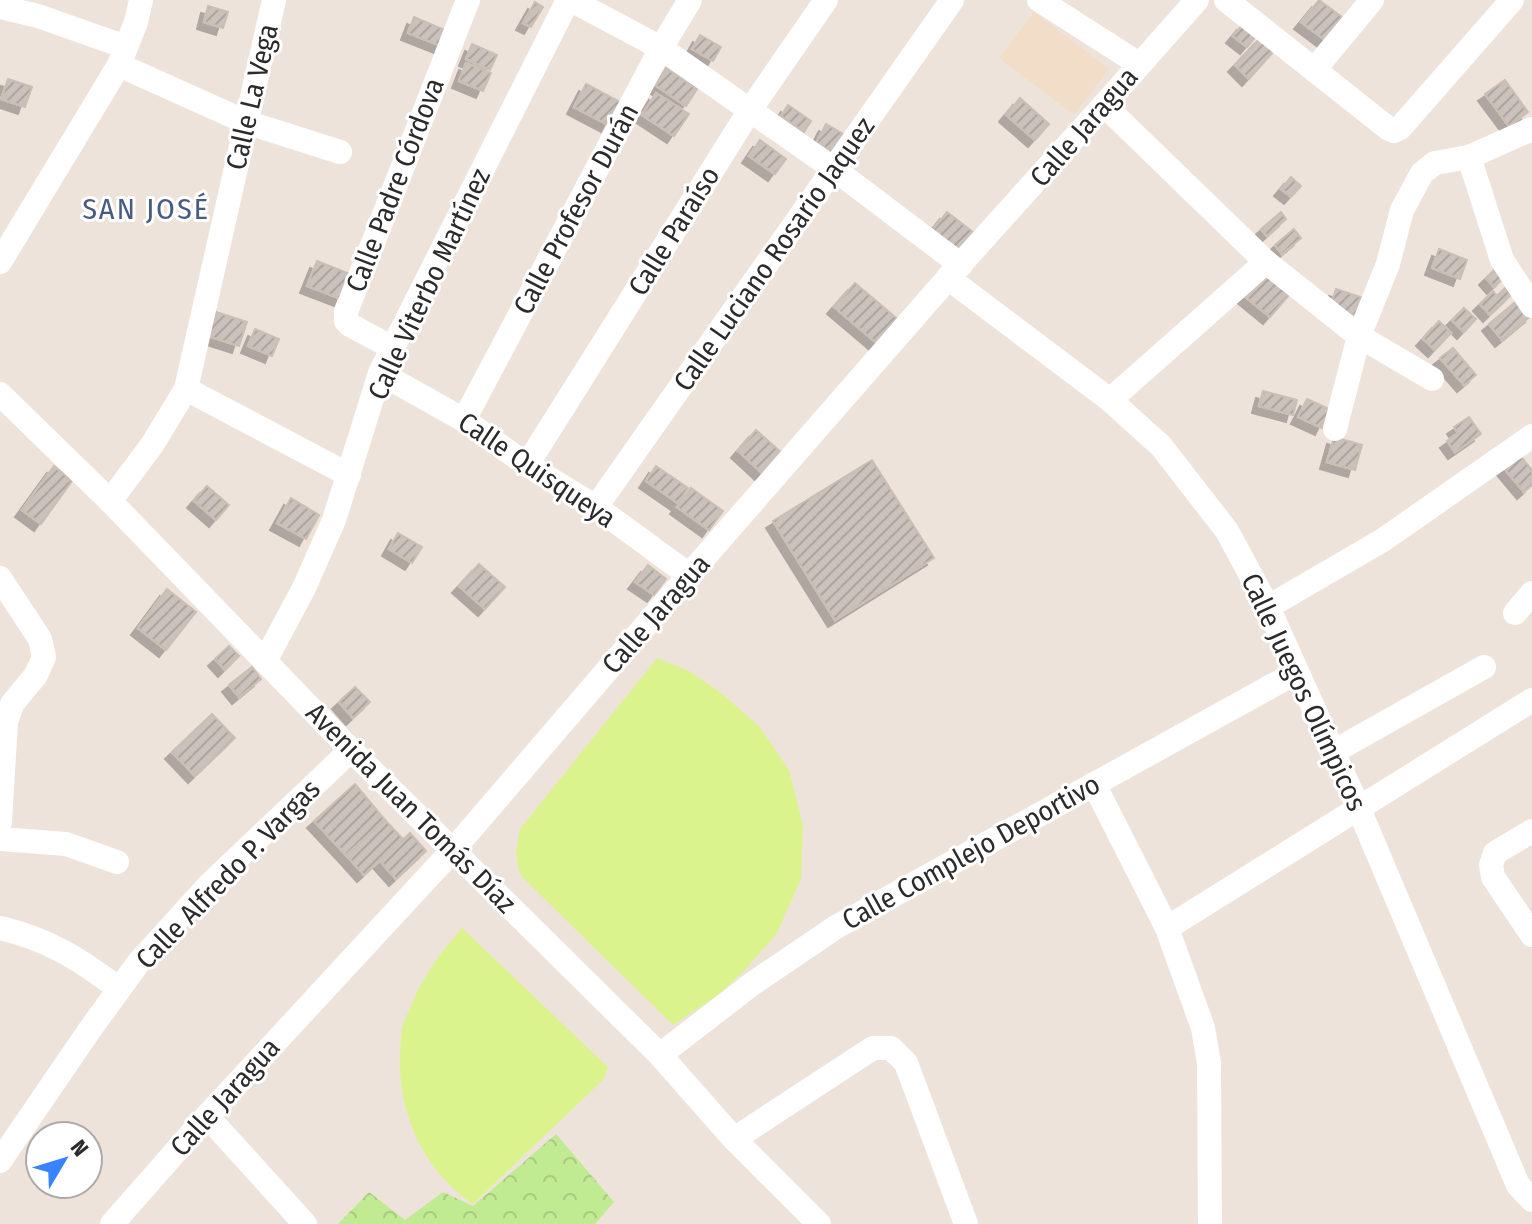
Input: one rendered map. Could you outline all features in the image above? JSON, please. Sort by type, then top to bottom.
[{"type":"street","points":[[0,262],[122,56],[141,0]]},
{"type":"street","name":"Calle La Vega","points":[[110,501],[152,445],[186,389],[274,0]]},
{"type":"street","name":"Calle Padre Córdova","points":[[393,348],[350,325],[346,321],[346,312],[468,0]]},
{"type":"street","name":"Calle Viterbo Martínez","points":[[265,661],[304,588],[334,520],[380,373],[569,0]]},
{"type":"street","name":"Calle Juegos Olímpicos","points":[[569,0],[661,48],[834,169],[1110,400],[1161,446],[1195,488],[1227,531],[1268,607],[1359,809],[1518,1185],[1532,1200]]},
{"type":"street","name":"Calle Profesor Durán","points":[[464,420],[661,48],[690,0]]},
{"type":"street","name":"Calle Paraíso","points":[[527,465],[750,110],[826,0]]},
{"type":"street","name":"Calle Luciano Rosario Jaquez","points":[[596,507],[952,0]]},
{"type":"street","points":[[1039,0],[1139,64]]},
{"type":"street","name":"Calle Jaragua","points":[[112,1224],[207,1116],[453,850],[955,271],[1197,0]]},
{"type":"street","points":[[1226,0],[1394,131],[1400,128],[1512,0]]},
{"type":"street","points":[[1314,70],[1372,0]]},
{"type":"street","points":[[0,7],[38,16],[122,56],[246,122],[340,152]]},
{"type":"street","points":[[1104,105],[1266,262],[1359,336],[1432,379]]},
{"type":"street","points":[[1335,429],[1359,336],[1388,264],[1402,210],[1422,173],[1435,163],[1469,157],[1532,129]]},
{"type":"street","points":[[1469,157],[1502,260],[1532,306]]},
{"type":"street","points":[[1110,400],[1266,262]]},
{"type":"street","name":"Calle Quisqueya","points":[[380,373],[464,420],[527,465],[596,507],[689,575]]},
{"type":"street","points":[[186,389],[349,475]]},
{"type":"street","name":"Avenida Juan Tomás Díaz","points":[[0,394],[110,501],[351,750],[660,1055],[734,1139],[819,1224]]},
{"type":"street","points":[[1268,607],[1383,540],[1532,436]]},
{"type":"street","points":[[0,578],[40,639],[44,657],[36,675],[12,704],[6,722],[0,822]]},
{"type":"street","points":[[1515,613],[1532,593]]},
{"type":"street","points":[[1333,752],[1484,667]]},
{"type":"street","name":"Calle Complejo Deportivo","points":[[660,1055],[752,984],[836,927],[1297,672]]},
{"type":"street","points":[[1167,928],[1532,700]]},
{"type":"street","name":"Calle Alfredo P. Vargas","points":[[0,1161],[139,962],[208,886],[351,750]]},
{"type":"street","points":[[1094,784],[1167,928],[1203,1028],[1209,1063],[1210,1224]]},
{"type":"street","points":[[1532,831],[1495,853],[1491,865],[1493,877],[1532,935]]},
{"type":"street","points":[[0,839],[66,844],[117,862]]},
{"type":"street","points":[[0,928],[54,946],[89,965],[119,989]]},
{"type":"street","points":[[734,1139],[873,1048],[891,1048],[906,1063],[966,1224]]},
{"type":"street","points":[[207,1116],[305,1224]]},
{"type":"shaded area","points":[[1034,12],[1109,69],[1074,115],[999,58]]},
{"type":"green space","points":[[657,658],[689,671],[721,693],[759,726],[789,770],[803,825],[801,879],[776,935],[718,995],[673,1025],[520,875],[516,852],[520,829]]},
{"type":"green space","points":[[462,928],[608,1067],[603,1080],[473,1204],[440,1175],[417,1139],[403,1097],[400,1076],[404,1020],[427,974]]},
{"type":"green space","points":[[556,1134],[614,1202],[595,1224],[338,1224],[369,1192],[405,1220],[443,1192],[473,1206]]},
{"type":"building","points":[[1319,0],[1342,17],[1325,40],[1301,22]]},
{"type":"building","points":[[535,2],[543,7],[531,27],[523,23]]},
{"type":"building","points":[[208,6],[228,12],[223,28],[204,22]]},
{"type":"building","points":[[414,17],[447,31],[441,46],[408,33]]},
{"type":"building","points":[[1244,23],[1258,34],[1247,47],[1233,36]]},
{"type":"building","points":[[700,35],[721,47],[713,61],[692,49]]},
{"type":"building","points":[[1261,37],[1275,50],[1249,79],[1235,65]]},
{"type":"building","points":[[472,44],[497,55],[490,70],[466,59]]},
{"type":"building","points":[[466,63],[491,73],[483,91],[459,81]]},
{"type":"building","points":[[666,68],[697,89],[686,106],[655,85]]},
{"type":"building","points":[[8,79],[32,87],[25,107],[1,99]]},
{"type":"building","points":[[1505,80],[1528,112],[1509,126],[1485,94]]},
{"type":"building","points":[[586,84],[620,102],[608,125],[574,107]]},
{"type":"building","points":[[656,93],[689,114],[674,136],[642,115]]},
{"type":"building","points":[[1020,98],[1049,124],[1035,140],[1006,115]]},
{"type":"building","points":[[788,105],[811,121],[804,132],[781,116]]},
{"type":"building","points":[[826,124],[845,135],[836,153],[816,143]]},
{"type":"building","points":[[760,140],[786,159],[775,174],[749,156]]},
{"type":"building","points":[[1291,177],[1301,186],[1291,197],[1281,189]]},
{"type":"building","points":[[947,212],[978,236],[963,255],[932,231]]},
{"type":"building","points":[[1281,212],[1286,219],[1267,236],[1261,229]]},
{"type":"building","points":[[1294,229],[1301,238],[1282,254],[1275,245]]},
{"type":"building","points":[[1439,249],[1467,260],[1460,279],[1432,268]]},
{"type":"building","points":[[317,261],[350,274],[341,299],[307,286]]},
{"type":"building","points":[[1495,269],[1503,279],[1494,287],[1486,278]]},
{"type":"building","points":[[1263,272],[1289,295],[1270,317],[1243,295]]},
{"type":"building","points":[[855,283],[900,321],[879,345],[834,307]]},
{"type":"building","points":[[1505,288],[1511,295],[1490,315],[1480,304],[1493,291],[1497,296]]},
{"type":"building","points":[[1336,289],[1366,299],[1360,317],[1330,307]]},
{"type":"building","points":[[1519,299],[1532,315],[1502,340],[1489,324]]},
{"type":"building","points":[[1464,308],[1476,319],[1464,332],[1452,320]]},
{"type":"building","points":[[216,312],[247,322],[239,346],[208,336]]},
{"type":"building","points":[[1439,321],[1451,333],[1435,350],[1423,339]]},
{"type":"building","points":[[255,329],[279,339],[272,356],[248,346]]},
{"type":"building","points":[[1453,348],[1476,375],[1464,385],[1440,358]]},
{"type":"building","points":[[1263,391],[1297,400],[1293,415],[1259,406]]},
{"type":"building","points":[[1307,399],[1331,410],[1322,428],[1298,417]]},
{"type":"building","points":[[1469,417],[1481,434],[1455,452],[1447,441],[1458,433],[1454,427]]},
{"type":"building","points":[[756,430],[782,453],[763,474],[738,451]]},
{"type":"building","points":[[1334,437],[1362,445],[1355,470],[1327,462]]},
{"type":"building","points":[[1518,453],[1532,470],[1532,485],[1524,492],[1502,466]]},
{"type":"building","points":[[872,460],[934,558],[835,620],[773,521]]},
{"type":"building","points":[[54,466],[72,481],[41,524],[22,510]]},
{"type":"building","points":[[656,466],[688,488],[678,503],[646,481]]},
{"type":"building","points":[[207,486],[229,505],[216,520],[194,501]]},
{"type":"building","points":[[691,488],[723,511],[709,530],[677,507]]},
{"type":"building","points":[[291,498],[319,515],[306,539],[277,523]]},
{"type":"building","points":[[398,533],[422,547],[412,563],[389,549]]},
{"type":"building","points":[[479,564],[505,587],[485,609],[459,586]]},
{"type":"building","points":[[648,565],[666,579],[654,595],[635,582]]},
{"type":"building","points":[[167,589],[196,612],[166,650],[138,628]]},
{"type":"building","points":[[229,646],[239,656],[225,670],[215,659]]},
{"type":"building","points":[[252,667],[261,679],[239,697],[229,685]]},
{"type":"building","points":[[355,687],[370,702],[353,718],[339,702]]},
{"type":"building","points":[[212,714],[235,738],[195,776],[172,752]]},
{"type":"building","points":[[355,784],[385,820],[346,855],[314,821]]},
{"type":"building","points":[[385,820],[403,839],[364,875],[346,855]]},
{"type":"building","points":[[410,833],[426,851],[396,879],[380,861]]},
{"type":"district","name":"SAN JOSÉ","points":[[146,209]]}]
